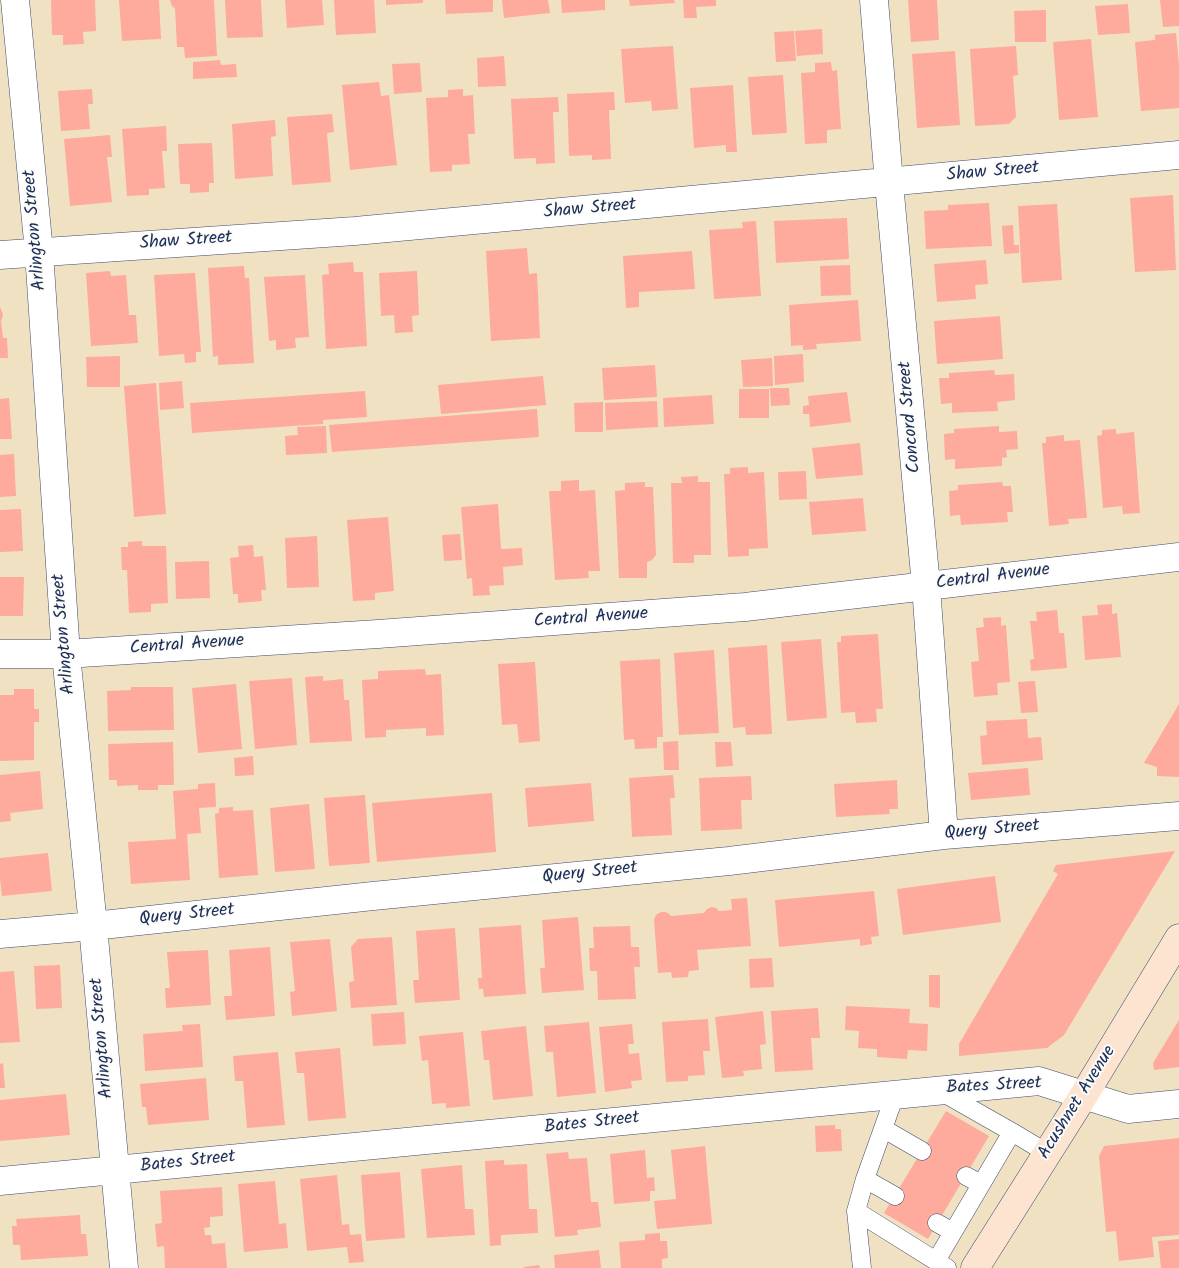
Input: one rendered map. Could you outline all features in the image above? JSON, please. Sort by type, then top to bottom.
[{"type":"main road","name":"Acushnet Avenue","points":[[975,1268],[1084,1095],[1179,938]]},
{"type":"street","name":"Arlington Street","points":[[15,0],[39,252],[66,654],[124,1268]]},
{"type":"street","name":"Concord Street","points":[[874,0],[926,586],[944,835]]},
{"type":"street","name":"Shaw Street","points":[[0,255],[355,231],[1179,155]]},
{"type":"street","name":"Central Avenue","points":[[0,654],[66,654],[378,634],[745,607],[1179,556]]},
{"type":"street","name":"Query Street","points":[[0,934],[729,861],[944,835],[1179,816]]},
{"type":"street","name":"Bates Street","points":[[0,1181],[1039,1081],[1128,1109],[1179,1104]]},
{"type":"lane","points":[[939,1090],[1047,1153]]},
{"type":"lane","points":[[862,1268],[856,1211],[865,1179],[895,1095]]},
{"type":"lane","points":[[884,1129],[922,1151]]},
{"type":"lane","points":[[856,1211],[941,1264],[974,1180],[1012,1132]]},
{"type":"lane","points":[[865,1179],[895,1196]]},
{"type":"lane","points":[[938,1223],[953,1232]]},
{"type":"building","points":[[51,0],[95,0],[96,31],[83,32],[84,44],[63,45],[63,35],[52,35]]},
{"type":"building","points":[[119,0],[159,0],[161,39],[122,41]]},
{"type":"building","points":[[170,0],[214,0],[217,56],[185,58],[184,47],[177,47],[175,8]]},
{"type":"building","points":[[225,0],[261,0],[263,37],[227,38]]},
{"type":"building","points":[[285,0],[322,0],[324,25],[287,28]]},
{"type":"building","points":[[334,0],[374,0],[376,33],[336,35]]},
{"type":"building","points":[[386,0],[423,0],[423,3],[386,5]]},
{"type":"building","points":[[445,0],[493,0],[493,12],[446,14]]},
{"type":"building","points":[[502,0],[548,0],[550,13],[504,18]]},
{"type":"building","points":[[561,0],[605,0],[605,10],[562,13]]},
{"type":"building","points":[[629,0],[674,0],[675,3],[630,6]]},
{"type":"building","points":[[683,0],[716,0],[716,6],[696,7],[697,18],[684,18]]},
{"type":"building","points":[[908,0],[937,0],[939,40],[911,42]]},
{"type":"building","points":[[1160,0],[1179,0],[1179,26],[1163,27]]},
{"type":"building","points":[[1128,4],[1130,33],[1098,35],[1095,6]]},
{"type":"building","points":[[1046,10],[1046,42],[1015,42],[1014,11]]},
{"type":"building","points":[[822,29],[823,54],[797,56],[795,31]]},
{"type":"building","points":[[794,31],[796,61],[776,62],[774,32]]},
{"type":"building","points":[[1176,33],[1179,64],[1179,108],[1141,111],[1135,42],[1155,40],[1155,35]]},
{"type":"building","points":[[1091,39],[1098,117],[1059,120],[1053,42]]},
{"type":"building","points":[[673,46],[678,109],[652,111],[651,101],[625,103],[621,49]]},
{"type":"building","points":[[1016,46],[1018,75],[1013,76],[1016,117],[1009,124],[975,126],[970,49]]},
{"type":"building","points":[[955,51],[960,125],[917,128],[912,54]]},
{"type":"building","points":[[504,56],[506,86],[478,87],[477,58]]},
{"type":"building","points":[[220,60],[221,65],[236,64],[237,77],[193,79],[193,62]]},
{"type":"building","points":[[831,62],[832,71],[837,70],[841,129],[827,130],[827,143],[805,144],[801,73],[815,72],[815,63]]},
{"type":"building","points":[[420,63],[422,92],[394,94],[392,64]]},
{"type":"building","points":[[783,75],[787,133],[752,135],[748,77]]},
{"type":"building","points":[[379,82],[381,96],[389,95],[397,165],[350,170],[342,85]]},
{"type":"building","points":[[733,85],[737,152],[726,152],[726,145],[694,148],[690,88]]},
{"type":"building","points":[[92,89],[93,104],[88,104],[90,129],[61,131],[58,91]]},
{"type":"building","points":[[463,89],[463,96],[473,95],[475,134],[468,134],[470,164],[452,165],[452,171],[430,172],[426,98],[448,97],[448,90]]},
{"type":"building","points":[[614,92],[615,110],[609,110],[611,159],[592,160],[592,155],[569,156],[567,94]]},
{"type":"building","points":[[558,97],[559,112],[553,112],[555,163],[536,164],[536,158],[514,159],[511,99]]},
{"type":"building","points":[[332,114],[334,132],[327,133],[331,182],[292,185],[287,117]]},
{"type":"building","points":[[275,120],[276,136],[271,137],[273,176],[235,179],[232,124]]},
{"type":"building","points":[[166,126],[167,151],[162,151],[165,188],[149,189],[149,195],[127,196],[122,129]]},
{"type":"building","points":[[110,135],[112,157],[107,157],[112,202],[70,206],[64,139]]},
{"type":"building","points":[[212,143],[214,183],[209,183],[209,192],[190,193],[190,184],[180,184],[178,144]]},
{"type":"building","points":[[1173,195],[1176,270],[1135,272],[1130,198]]},
{"type":"building","points":[[989,203],[992,246],[926,249],[924,211],[948,210],[948,205]]},
{"type":"building","points":[[1057,204],[1062,280],[1022,283],[1018,206]]},
{"type":"building","points":[[847,218],[849,259],[776,263],[774,221]]},
{"type":"building","points":[[756,221],[761,296],[714,299],[709,230],[743,228],[742,222]]},
{"type":"building","points":[[1013,225],[1014,245],[1019,245],[1019,253],[1004,254],[1002,226]]},
{"type":"building","points":[[527,248],[529,274],[537,273],[540,338],[491,341],[486,251]]},
{"type":"building","points":[[692,251],[695,289],[639,292],[639,307],[626,308],[623,256]]},
{"type":"building","points":[[986,260],[988,284],[975,285],[976,299],[937,302],[934,264]]},
{"type":"building","points":[[353,262],[354,272],[363,272],[367,346],[326,349],[322,275],[329,274],[328,264]]},
{"type":"building","points":[[850,265],[851,295],[821,296],[820,266]]},
{"type":"building","points":[[244,266],[245,278],[249,278],[254,363],[218,365],[218,356],[213,357],[208,268]]},
{"type":"building","points":[[110,271],[111,276],[126,275],[129,315],[136,315],[138,343],[91,346],[86,273]]},
{"type":"building","points":[[417,271],[419,315],[412,316],[413,332],[395,333],[394,315],[381,316],[379,273]]},
{"type":"building","points":[[195,273],[201,352],[196,352],[196,362],[185,363],[184,354],[159,356],[154,275]]},
{"type":"building","points":[[305,275],[309,337],[295,338],[296,348],[276,350],[276,340],[269,341],[264,277]]},
{"type":"building","points":[[858,300],[861,341],[816,344],[817,349],[803,350],[803,345],[791,346],[789,305]]},
{"type":"building","points":[[0,307],[3,315],[1,321],[3,338],[7,338],[8,358],[0,358]]},
{"type":"building","points":[[1000,316],[1003,359],[937,364],[934,321]]},
{"type":"building","points":[[803,354],[804,382],[775,385],[774,356]]},
{"type":"building","points":[[120,356],[120,387],[87,387],[86,357]]},
{"type":"building","points":[[772,358],[773,386],[743,387],[741,360]]},
{"type":"building","points":[[655,365],[657,397],[604,400],[602,368]]},
{"type":"building","points":[[994,370],[995,375],[1014,374],[1015,400],[997,402],[998,411],[952,413],[952,403],[941,404],[939,378],[949,378],[949,373]]},
{"type":"building","points":[[543,376],[546,405],[441,414],[438,385]]},
{"type":"building","points":[[182,381],[184,408],[160,410],[159,383]]},
{"type":"building","points":[[156,383],[166,514],[134,517],[124,386]]},
{"type":"building","points":[[770,388],[789,388],[790,405],[771,406]]},
{"type":"building","points":[[739,389],[769,389],[769,418],[739,418]]},
{"type":"building","points":[[365,391],[367,417],[323,420],[323,424],[192,433],[190,403]]},
{"type":"building","points":[[847,392],[851,422],[810,427],[809,414],[803,414],[803,406],[809,405],[808,396]]},
{"type":"building","points":[[712,395],[714,424],[664,427],[663,398]]},
{"type":"building","points":[[9,398],[12,439],[0,439],[0,399]]},
{"type":"building","points":[[657,401],[658,427],[606,430],[605,403]]},
{"type":"building","points":[[603,402],[603,432],[575,432],[574,403]]},
{"type":"building","points":[[537,409],[539,437],[332,452],[329,425]]},
{"type":"building","points":[[326,426],[327,453],[286,455],[285,436],[298,435],[297,427]]},
{"type":"building","points":[[999,426],[999,432],[1017,431],[1018,449],[1006,450],[1007,457],[1002,458],[1002,466],[955,469],[955,459],[945,460],[944,434],[954,433],[954,429]]},
{"type":"building","points":[[1116,429],[1116,434],[1134,432],[1140,513],[1123,514],[1122,506],[1103,508],[1097,436],[1102,435],[1102,430]]},
{"type":"building","points":[[1064,435],[1064,441],[1080,440],[1087,518],[1068,519],[1069,524],[1049,526],[1042,443],[1046,443],[1046,437]]},
{"type":"building","points":[[860,443],[863,475],[816,479],[812,448]]},
{"type":"building","points":[[14,454],[16,496],[0,497],[0,455]]},
{"type":"building","points":[[748,467],[748,473],[764,472],[768,548],[749,549],[749,556],[728,557],[724,474],[730,474],[730,468]]},
{"type":"building","points":[[806,471],[807,499],[779,500],[778,472]]},
{"type":"building","points":[[698,476],[698,482],[710,482],[711,555],[694,555],[694,563],[673,563],[671,483],[682,483],[681,477]]},
{"type":"building","points":[[579,480],[579,491],[595,490],[600,571],[588,571],[589,578],[555,580],[549,491],[561,491],[561,481]]},
{"type":"building","points":[[645,482],[645,487],[653,487],[656,555],[647,562],[647,578],[619,578],[615,491],[625,490],[625,483]]},
{"type":"building","points":[[1002,482],[1003,486],[1011,486],[1013,512],[1007,512],[1008,522],[961,525],[960,515],[950,516],[949,491],[958,490],[958,485]]},
{"type":"building","points":[[863,498],[866,531],[812,535],[809,502]]},
{"type":"building","points":[[498,504],[501,549],[522,548],[523,565],[503,567],[504,585],[489,586],[490,595],[473,596],[472,578],[467,579],[461,507]]},
{"type":"building","points":[[21,509],[23,551],[0,552],[0,510]]},
{"type":"building","points":[[388,517],[394,591],[375,593],[375,600],[353,601],[347,520]]},
{"type":"building","points":[[460,534],[462,560],[444,561],[442,535]]},
{"type":"building","points":[[317,536],[319,587],[287,588],[285,538]]},
{"type":"building","points":[[142,541],[142,546],[166,546],[168,603],[151,604],[151,612],[129,613],[127,570],[122,570],[121,547],[128,547],[128,542]]},
{"type":"building","points":[[253,545],[254,557],[263,556],[266,590],[261,590],[262,601],[238,603],[238,594],[233,594],[230,558],[239,557],[238,546]]},
{"type":"building","points":[[209,561],[210,598],[176,599],[175,562]]},
{"type":"building","points":[[0,577],[24,577],[23,616],[0,616]]},
{"type":"building","points":[[1112,604],[1112,614],[1117,613],[1121,657],[1085,660],[1082,616],[1098,615],[1097,605]]},
{"type":"building","points":[[1057,610],[1059,633],[1064,633],[1067,668],[1031,671],[1030,660],[1034,659],[1030,621],[1037,621],[1036,612]]},
{"type":"building","points":[[1001,617],[1001,626],[1006,625],[1010,682],[997,683],[998,695],[974,697],[971,662],[979,661],[976,628],[984,627],[983,618]]},
{"type":"building","points":[[878,634],[883,709],[876,709],[877,722],[856,723],[855,712],[841,713],[837,642],[841,642],[841,636]]},
{"type":"building","points":[[821,639],[827,718],[787,721],[781,642]]},
{"type":"building","points":[[767,645],[772,734],[746,735],[745,727],[733,728],[728,648]]},
{"type":"building","points":[[714,650],[719,733],[679,735],[674,653]]},
{"type":"building","points":[[660,659],[663,737],[657,737],[657,748],[635,749],[634,739],[624,740],[620,661]]},
{"type":"building","points":[[535,662],[540,741],[519,743],[517,724],[502,725],[498,664]]},
{"type":"building","points":[[425,669],[426,675],[441,674],[444,735],[426,736],[426,728],[386,730],[386,737],[365,738],[362,680],[378,679],[378,671]]},
{"type":"building","points":[[323,676],[323,681],[343,679],[344,700],[349,700],[352,741],[310,743],[305,677]]},
{"type":"building","points":[[292,678],[297,745],[255,749],[249,681]]},
{"type":"building","points":[[1035,681],[1038,712],[1021,713],[1018,682]]},
{"type":"building","points":[[236,684],[242,749],[198,753],[192,688]]},
{"type":"building","points":[[131,687],[173,687],[174,730],[108,731],[107,691],[131,690]]},
{"type":"building","points":[[14,689],[34,689],[34,709],[39,709],[39,722],[34,722],[34,760],[0,761],[0,695],[14,695]]},
{"type":"building","points":[[1179,704],[1179,777],[1157,776],[1157,767],[1144,763]]},
{"type":"building","points":[[1027,719],[1028,738],[1041,737],[1043,760],[982,765],[980,736],[987,735],[986,721]]},
{"type":"building","points":[[678,741],[679,770],[664,770],[663,742]]},
{"type":"building","points":[[173,742],[174,785],[158,785],[158,790],[138,790],[138,785],[117,786],[117,780],[109,780],[108,744]]},
{"type":"building","points":[[715,742],[731,742],[733,766],[716,767]]},
{"type":"building","points":[[253,756],[254,775],[235,776],[234,758]]},
{"type":"building","points":[[1028,768],[1030,795],[971,800],[968,773]]},
{"type":"building","points":[[40,771],[43,809],[10,813],[11,821],[0,822],[0,775]]},
{"type":"building","points":[[673,775],[675,798],[670,798],[672,835],[632,837],[629,778]]},
{"type":"building","points":[[751,776],[752,800],[741,800],[742,829],[701,831],[699,778]]},
{"type":"building","points":[[897,780],[898,809],[889,809],[890,814],[836,817],[834,784]]},
{"type":"building","points":[[215,783],[216,807],[199,808],[201,833],[187,834],[190,880],[131,884],[128,842],[176,839],[173,791],[198,789],[198,784]]},
{"type":"building","points":[[591,783],[594,821],[528,827],[525,788]]},
{"type":"building","points":[[492,793],[496,852],[377,862],[372,803]]},
{"type":"building","points":[[365,795],[370,863],[329,866],[324,798]]},
{"type":"building","points":[[309,804],[315,869],[275,872],[270,808]]},
{"type":"building","points":[[233,807],[233,811],[253,810],[258,875],[219,878],[215,814],[219,813],[219,808]]},
{"type":"building","points":[[1175,851],[1064,1035],[1047,1048],[959,1056],[959,1044],[1058,874],[1053,871],[1056,865]]},
{"type":"building","points":[[48,853],[52,891],[2,896],[0,858]]},
{"type":"building","points":[[995,876],[1001,922],[903,935],[897,889]]},
{"type":"building","points":[[874,891],[879,936],[871,937],[872,944],[860,946],[860,939],[779,947],[775,900]]},
{"type":"building","points":[[747,898],[751,946],[697,950],[699,970],[689,971],[688,977],[672,978],[671,972],[658,973],[654,920],[657,914],[665,912],[671,916],[704,913],[712,907],[719,911],[732,910],[731,899]]},
{"type":"building","points":[[578,917],[584,990],[542,993],[540,968],[545,968],[542,920]]},
{"type":"building","points":[[521,925],[526,994],[484,997],[483,989],[479,989],[478,978],[482,978],[479,928]]},
{"type":"building","points":[[630,926],[631,947],[639,947],[640,967],[634,967],[636,999],[598,1000],[597,971],[590,971],[589,948],[594,948],[593,927]]},
{"type":"building","points":[[455,928],[460,1000],[415,1003],[413,980],[419,980],[416,931]]},
{"type":"building","points":[[392,937],[397,1005],[351,1008],[349,982],[354,981],[351,947],[358,939]]},
{"type":"building","points":[[330,939],[337,1011],[292,1016],[290,992],[295,991],[290,942]]},
{"type":"building","points":[[270,947],[275,1016],[226,1020],[224,996],[232,996],[229,950]]},
{"type":"building","points":[[208,950],[211,1005],[166,1008],[165,988],[170,988],[167,952]]},
{"type":"building","points":[[772,958],[774,987],[750,988],[749,959]]},
{"type":"building","points":[[60,965],[62,1008],[36,1009],[34,966]]},
{"type":"building","points":[[14,971],[20,1042],[0,1043],[0,972]]},
{"type":"building","points":[[929,975],[940,975],[940,1008],[929,1007]]},
{"type":"building","points":[[846,1006],[910,1009],[909,1023],[928,1024],[927,1051],[908,1050],[907,1059],[877,1057],[877,1049],[858,1048],[859,1031],[845,1030]]},
{"type":"building","points":[[818,1008],[820,1038],[811,1038],[813,1070],[775,1072],[771,1011]]},
{"type":"building","points":[[763,1011],[766,1044],[760,1045],[762,1069],[743,1071],[744,1076],[722,1078],[715,1017]]},
{"type":"building","points":[[404,1012],[406,1044],[373,1046],[371,1014]]},
{"type":"building","points":[[708,1019],[710,1051],[703,1051],[705,1075],[688,1076],[688,1081],[666,1082],[662,1022]]},
{"type":"building","points":[[1179,1020],[1179,1067],[1154,1070],[1153,1063]]},
{"type":"building","points":[[589,1022],[596,1093],[557,1097],[553,1052],[546,1052],[544,1026]]},
{"type":"building","points":[[200,1024],[203,1067],[145,1071],[143,1034],[183,1031],[182,1025]]},
{"type":"building","points":[[632,1024],[634,1044],[628,1044],[629,1054],[639,1053],[642,1080],[631,1081],[632,1088],[605,1092],[599,1027]]},
{"type":"building","points":[[526,1026],[533,1096],[493,1100],[489,1060],[484,1060],[481,1031]]},
{"type":"building","points":[[463,1032],[470,1106],[446,1108],[446,1103],[432,1104],[428,1060],[422,1061],[419,1036]]},
{"type":"building","points":[[340,1048],[346,1118],[308,1121],[304,1073],[297,1073],[295,1052]]},
{"type":"building","points":[[278,1052],[285,1125],[247,1128],[243,1081],[235,1081],[233,1056]]},
{"type":"building","points":[[3,1063],[5,1088],[0,1088],[0,1064]]},
{"type":"building","points":[[206,1078],[209,1120],[148,1125],[146,1107],[142,1107],[140,1084]]},
{"type":"building","points":[[66,1094],[70,1135],[0,1141],[0,1100]]},
{"type":"building","points":[[946,1111],[989,1136],[928,1239],[884,1213]]},
{"type":"building","points":[[835,1125],[835,1129],[841,1129],[842,1151],[816,1152],[815,1126]]},
{"type":"building","points":[[1179,1138],[1179,1235],[1152,1237],[1154,1257],[1119,1261],[1116,1231],[1106,1232],[1099,1156],[1104,1146]]},
{"type":"building","points":[[705,1146],[712,1224],[657,1229],[654,1201],[676,1199],[671,1150]]},
{"type":"building","points":[[645,1150],[647,1178],[654,1177],[655,1191],[650,1191],[650,1201],[614,1204],[610,1154]]},
{"type":"building","points":[[568,1152],[569,1159],[587,1158],[591,1202],[598,1202],[601,1227],[577,1230],[578,1235],[555,1237],[546,1154]]},
{"type":"building","points":[[504,1160],[504,1165],[527,1164],[529,1209],[537,1209],[538,1233],[501,1235],[501,1245],[490,1246],[485,1161]]},
{"type":"building","points":[[462,1165],[465,1209],[473,1209],[475,1235],[427,1238],[421,1169]]},
{"type":"building","points":[[400,1172],[405,1238],[366,1241],[361,1175]]},
{"type":"building","points":[[337,1175],[342,1225],[349,1224],[350,1235],[361,1234],[364,1262],[349,1263],[347,1247],[307,1251],[300,1179]]},
{"type":"building","points":[[275,1181],[279,1224],[286,1223],[288,1248],[244,1252],[238,1184]]},
{"type":"building","points":[[222,1187],[223,1216],[210,1217],[210,1227],[204,1228],[205,1235],[211,1235],[212,1244],[225,1243],[227,1268],[165,1268],[164,1246],[157,1247],[155,1224],[162,1223],[160,1191]]},
{"type":"building","points":[[80,1215],[81,1234],[86,1234],[88,1256],[21,1260],[20,1245],[13,1245],[12,1226],[17,1226],[16,1219]]},
{"type":"building","points":[[660,1233],[660,1241],[667,1241],[668,1258],[662,1259],[662,1268],[621,1268],[619,1242],[645,1240],[645,1234]]},
{"type":"building","points":[[1179,1239],[1179,1268],[1161,1268],[1158,1241]]},
{"type":"building","points":[[599,1250],[601,1268],[555,1268],[554,1255]]},
{"type":"building","points":[[539,1265],[540,1268],[524,1268],[524,1267]]}]
